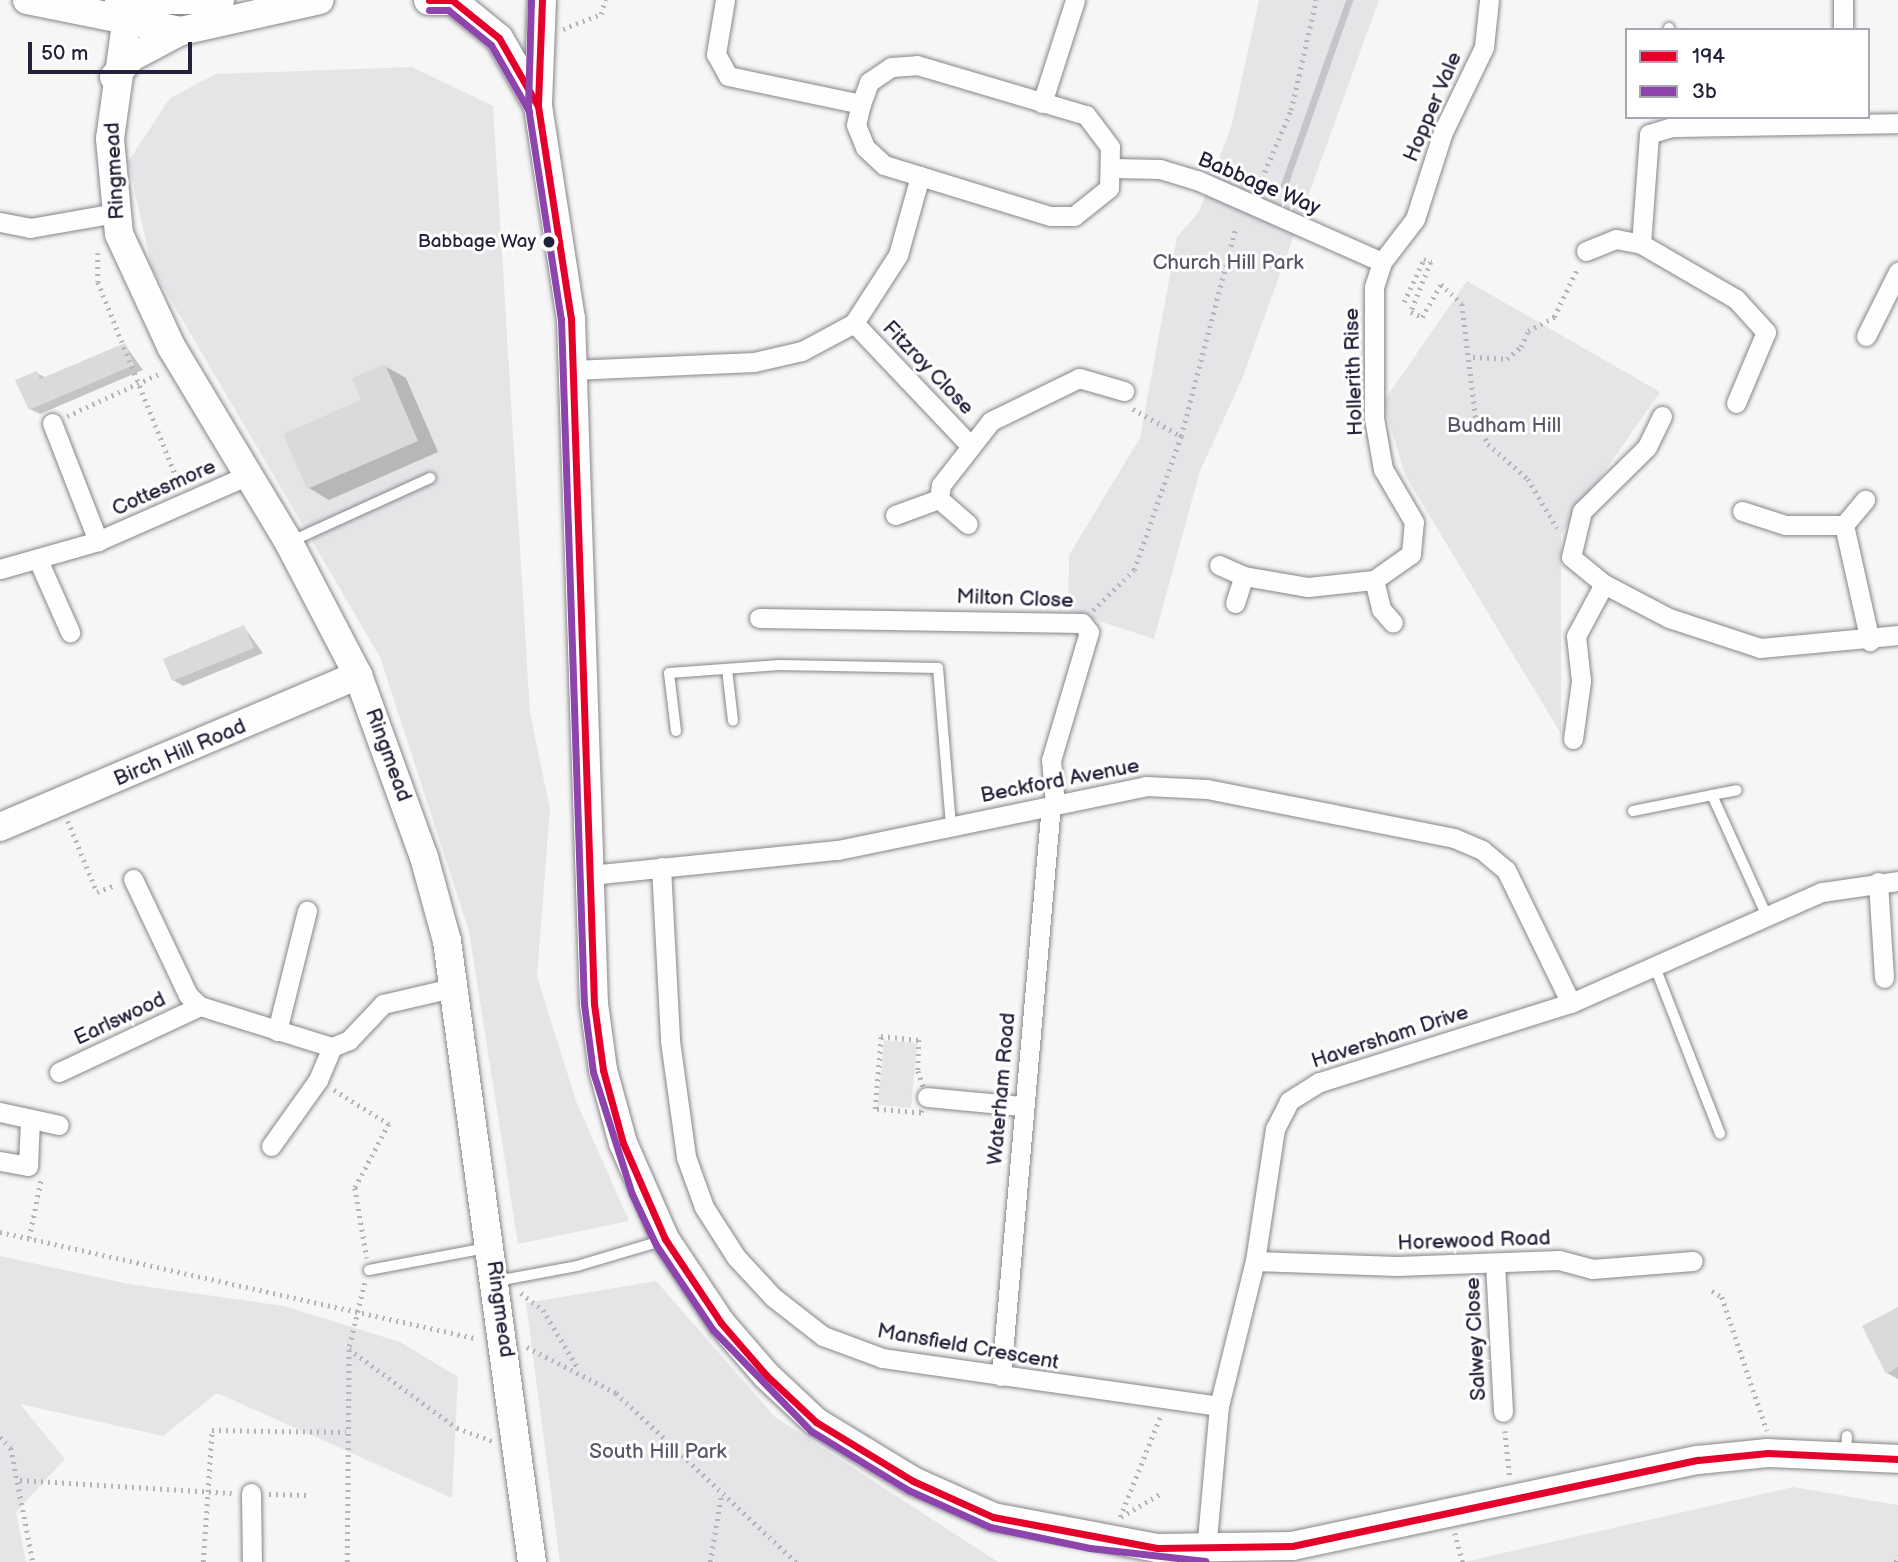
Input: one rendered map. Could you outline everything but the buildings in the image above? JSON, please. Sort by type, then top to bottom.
[{"type":"main road","points":[[429,0],[453,0]]},
{"type":"street","points":[[27,0],[124,8],[220,0]]},
{"type":"street","points":[[114,77],[132,57],[181,31],[320,0]]},
{"type":"street","points":[[453,0],[499,37],[538,106]]},
{"type":"street","points":[[542,0],[538,106],[558,214],[573,370],[590,875],[603,1070],[623,1143],[665,1239],[722,1323],[766,1375],[816,1422],[913,1481],[993,1517],[1091,1538],[1206,1551],[1292,1546],[1512,1496],[1699,1460],[1847,1447],[1898,1459]]},
{"type":"street","points":[[725,0],[716,54],[727,76],[861,104]]},
{"type":"street","points":[[1042,103],[1075,0]]},
{"type":"street","name":"Hopper Vale","points":[[1382,262],[1415,219],[1443,132],[1484,47],[1489,0]]},
{"type":"street","points":[[1843,0],[1843,28]]},
{"type":"street","points":[[124,8],[181,31]]},
{"type":"street","name":"Ringmead","points":[[124,8],[114,77],[115,213],[141,288],[289,542],[358,675],[424,857],[456,988],[532,1562]]},
{"type":"street","points":[[917,65],[1086,115],[1101,128],[1114,167],[1109,188],[1074,216],[1050,216],[884,165],[864,147],[856,125],[861,104],[869,82],[891,67],[917,65]]},
{"type":"street","points":[[1641,244],[1646,140],[1657,127],[1671,122],[1841,120],[1898,123]]},
{"type":"street","name":"Babbage Way","points":[[1114,167],[1160,169],[1197,180],[1382,262]]},
{"type":"street","points":[[573,370],[754,362],[802,351],[854,323],[898,255],[920,176]]},
{"type":"street","points":[[0,222],[30,228],[115,213]]},
{"type":"street","points":[[1586,251],[1616,239],[1641,244],[1662,261],[1736,299],[1766,332],[1736,403]]},
{"type":"street","name":"Hollerith Rise","points":[[1219,565],[1244,576],[1308,587],[1374,580],[1410,554],[1414,522],[1383,469],[1374,418],[1374,287],[1382,262]]},
{"type":"street","points":[[1866,336],[1898,272]]},
{"type":"street","name":"Fitzroy Close","points":[[854,323],[969,444]]},
{"type":"street","name":"Fitzroy Close","points":[[939,499],[941,485],[969,444],[991,421],[1079,378],[1126,399]]},
{"type":"street","points":[[1662,415],[1639,458],[1582,512],[1571,557],[1604,584],[1670,618],[1760,648],[1870,641],[1898,635]]},
{"type":"street","name":"Cottesmore","points":[[52,424],[98,541]]},
{"type":"street","name":"Cottesmore","points":[[0,569],[39,562],[98,541],[248,475]]},
{"type":"street","points":[[895,515],[939,499],[968,524]]},
{"type":"street","points":[[1742,512],[1785,525],[1844,525],[1865,500]]},
{"type":"street","points":[[1844,525],[1870,641]]},
{"type":"street","points":[[39,562],[70,632]]},
{"type":"street","points":[[1235,603],[1244,576]]},
{"type":"street","points":[[1374,580],[1381,609],[1394,623]]},
{"type":"street","points":[[1573,739],[1581,681],[1576,636],[1604,584]]},
{"type":"street","name":"Milton Close","points":[[759,618],[1082,623],[1089,632],[1051,760],[1053,804]]},
{"type":"street","name":"Birch Hill Road","points":[[0,827],[61,804],[358,675]]},
{"type":"street","name":"Beckford Avenue","points":[[590,875],[838,850],[1146,786],[1207,789],[1454,838],[1506,870],[1571,1003]]},
{"type":"street","name":"Waterham Road","points":[[1001,1376],[1023,1106],[1053,804]]},
{"type":"street","name":"Mansfield Crescent","points":[[662,867],[670,1041],[686,1157],[704,1207],[736,1257],[773,1297],[823,1336],[882,1358],[1219,1406]]},
{"type":"street","name":"Earlswood","points":[[133,878],[188,995],[200,1006],[332,1047]]},
{"type":"street","name":"Haversham Drive","points":[[1206,1551],[1219,1406],[1255,1261],[1275,1129],[1289,1101],[1320,1082],[1571,1003],[1822,892],[1898,881]]},
{"type":"street","points":[[1878,882],[1884,978]]},
{"type":"street","points":[[277,1031],[307,911]]},
{"type":"street","points":[[271,1146],[318,1080],[332,1047],[349,1040],[383,1004],[456,988]]},
{"type":"street","name":"Earlswood","points":[[59,1072],[200,1006]]},
{"type":"street","points":[[927,1097],[1023,1106]]},
{"type":"street","points":[[0,1112],[59,1125]]},
{"type":"street","points":[[0,1161],[28,1166],[30,1120]]},
{"type":"street","name":"Horewood Road","points":[[1255,1261],[1494,1263],[1559,1260],[1592,1269],[1693,1261]]},
{"type":"street","name":"Salwey Close","points":[[1494,1263],[1503,1412]]},
{"type":"street","points":[[251,1493],[252,1562]]},
{"type":"lane","points":[[289,542],[430,478]]},
{"type":"lane","points":[[676,731],[669,673],[727,669],[938,668],[951,825]]},
{"type":"lane","points":[[727,669],[733,721]]},
{"type":"lane","points":[[1633,811],[1737,790]]},
{"type":"lane","points":[[1712,795],[1767,916]]},
{"type":"lane","points":[[1655,967],[1720,1134]]},
{"type":"lane","points":[[497,1288],[626,1254],[665,1239]]},
{"type":"lane","points":[[369,1269],[491,1247]]},
{"type":"path","points":[[558,32],[601,14],[605,0]]},
{"type":"path","points":[[1257,190],[1291,110],[1317,0]]},
{"type":"path","points":[[1082,623],[1134,570],[1181,436],[1236,227]]},
{"type":"path","points":[[1473,357],[1507,359],[1521,347],[1528,331],[1554,317],[1586,251]]},
{"type":"path","points":[[98,253],[98,282],[141,382],[185,504]]},
{"type":"path","points":[[1404,302],[1424,259],[1431,262],[1411,312],[1422,317],[1441,284],[1462,304],[1473,357],[1476,420],[1488,444],[1528,479],[1571,557]]},
{"type":"path","points":[[52,424],[162,372]]},
{"type":"path","points":[[1126,399],[1181,436]]},
{"type":"path","points":[[61,804],[97,892],[133,878]]},
{"type":"path","points":[[881,1036],[919,1040],[918,1071],[927,1097],[921,1113],[876,1109],[881,1036]]},
{"type":"path","points":[[318,1080],[389,1124],[355,1188],[369,1269],[355,1312],[349,1349],[346,1432],[347,1562]]},
{"type":"path","points":[[28,1166],[45,1182],[29,1238]]},
{"type":"path","points":[[0,1233],[475,1338]]},
{"type":"path","points":[[497,1288],[528,1294],[578,1369]]},
{"type":"path","points":[[1712,1291],[1722,1297],[1767,1432]]},
{"type":"path","points":[[527,1348],[578,1369],[616,1393],[721,1496],[796,1562]]},
{"type":"path","points":[[349,1349],[457,1428],[494,1441]]},
{"type":"path","points":[[1160,1494],[1120,1518],[1166,1400]]},
{"type":"path","points":[[1503,1412],[1512,1496]]},
{"type":"path","points":[[203,1562],[212,1430],[346,1432]]},
{"type":"path","points":[[0,1437],[12,1448],[33,1562]]},
{"type":"path","points":[[20,1480],[206,1492],[310,1495]]},
{"type":"path","points":[[710,1562],[721,1496]]},
{"type":"path","points":[[1895,1562],[1898,1556]]},
{"type":"shaded area","name":"Church Hill Park","points":[[1259,0],[1379,0],[1242,379],[1200,471],[1154,639],[1068,611],[1069,555],[1140,438],[1177,237],[1199,212],[1232,124]]},
{"type":"shaded area","points":[[412,67],[493,106],[530,713],[550,809],[537,976],[576,1101],[629,1221],[518,1244],[469,931],[380,657],[152,268],[128,162],[170,98],[216,74]]},
{"type":"shaded area","name":"Budham Hill","points":[[1467,281],[1660,392],[1561,534],[1561,734],[1405,475],[1383,402]]},
{"type":"shaded area","points":[[884,1040],[917,1043],[911,1108],[878,1105]]},
{"type":"shaded area","points":[[0,1256],[129,1284],[284,1306],[400,1342],[458,1377],[452,1498],[217,1393],[163,1436],[20,1404],[65,1459],[16,1512],[26,1562],[0,1562]]},
{"type":"shaded area","name":"South Hill Park","points":[[656,1281],[775,1417],[998,1562],[560,1562],[526,1303]]},
{"type":"shaded area","points":[[1793,1487],[1898,1505],[1898,1562],[1464,1562]]},
{"type":"waterway","points":[[1284,185],[1349,0]]},
{"type":"transit line","name":"194","points":[[429,0],[452,0],[499,38],[538,106]]},
{"type":"transit line","name":"3b","points":[[531,0],[528,107],[561,319],[584,1004],[593,1072],[632,1194],[656,1245],[713,1330],[811,1431],[908,1490],[990,1527],[1090,1548],[1205,1561]]},
{"type":"transit line","name":"194","points":[[542,0],[538,106],[571,318],[594,1004],[603,1070],[623,1143],[665,1239],[721,1323],[766,1375],[816,1422],[913,1481],[993,1517],[1157,1548],[1292,1546],[1698,1460],[1768,1453],[1898,1459]]},
{"type":"transit line","name":"3b","points":[[429,10],[448,10],[491,45],[529,111]]},
{"type":"place","name":"Babbage Way","points":[[549,242]]}]
